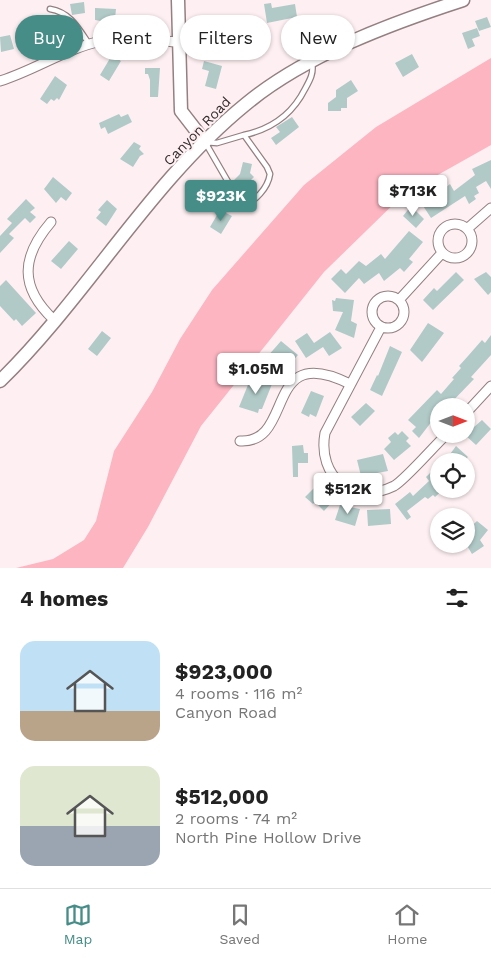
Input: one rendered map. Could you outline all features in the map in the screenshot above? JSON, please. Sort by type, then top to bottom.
[{"type":"main road","points":[[178,0],[181,111],[205,142]]},
{"type":"main road","name":"Canyon Road","points":[[0,381],[54,320],[142,212],[205,142],[247,103],[312,62],[371,33],[464,0]]},
{"type":"street","points":[[0,81],[16,76],[72,49],[103,40],[178,42]]},
{"type":"street","points":[[467,228],[491,208]]},
{"type":"street","points":[[51,222],[38,236],[32,249],[28,270],[34,297],[54,320]]},
{"type":"street","points":[[457,224],[467,228],[473,241],[468,253],[456,258],[442,253],[438,242],[442,230],[447,226],[457,224]]},
{"type":"street","points":[[399,300],[442,253]]},
{"type":"street","points":[[388,296],[399,300],[404,309],[402,319],[396,326],[381,327],[376,324],[371,314],[374,303],[378,299],[388,296]]},
{"type":"street","points":[[381,327],[325,433],[322,447],[324,462],[336,480],[349,489],[370,494],[396,485],[437,443]]},
{"type":"street","points":[[240,441],[250,442],[260,438],[269,427],[283,395],[293,380],[303,375],[322,373],[350,384]]},
{"type":"street","points":[[475,403],[491,386]]},
{"type":"lane","points":[[50,8],[70,18],[89,44]]},
{"type":"lane","points":[[205,142],[217,143],[264,130],[295,107],[313,72],[312,62]]},
{"type":"lane","points":[[205,142],[239,204],[245,206],[264,189],[270,174],[244,135]]},
{"type":"shaded area","points":[[491,58],[491,145],[404,194],[324,272],[201,426],[148,527],[123,568],[16,568],[53,559],[84,540],[96,521],[114,451],[152,392],[180,339],[212,290],[304,185],[376,127]]},
{"type":"building","points":[[84,2],[85,13],[72,15],[70,4]]},
{"type":"building","points":[[271,3],[272,8],[295,4],[297,15],[281,15],[281,20],[271,22],[271,15],[266,15],[264,4]]},
{"type":"building","points":[[95,8],[116,9],[115,15],[95,15]]},
{"type":"building","points":[[487,17],[491,27],[479,31],[475,21]]},
{"type":"building","points":[[477,28],[480,36],[472,39],[475,46],[468,49],[462,33]]},
{"type":"building","points":[[10,35],[14,49],[1,52],[0,37]]},
{"type":"building","points":[[412,54],[419,67],[403,77],[395,63]]},
{"type":"building","points":[[109,60],[121,61],[109,81],[100,75]]},
{"type":"building","points":[[204,61],[222,66],[216,89],[205,86],[209,71],[202,69]]},
{"type":"building","points":[[145,68],[160,68],[158,97],[150,97],[150,80],[148,74],[145,74]]},
{"type":"building","points":[[55,76],[67,85],[59,100],[57,98],[54,101],[51,99],[47,104],[40,99]]},
{"type":"building","points":[[351,80],[358,91],[347,98],[347,108],[341,108],[341,111],[328,111],[328,103],[336,97],[336,90]]},
{"type":"building","points":[[119,114],[121,117],[128,114],[132,122],[108,134],[105,127],[101,129],[99,123]]},
{"type":"building","points":[[292,117],[299,127],[276,145],[271,138],[280,132],[276,127]]},
{"type":"building","points":[[134,142],[141,146],[139,149],[144,154],[140,156],[133,167],[120,159]]},
{"type":"building","points":[[491,160],[491,189],[486,181],[476,187],[479,193],[474,196],[476,199],[469,204],[465,196],[431,218],[418,198],[431,191],[434,197],[450,184],[454,191],[475,175],[472,169]]},
{"type":"building","points":[[243,162],[252,164],[250,173],[254,177],[249,182],[255,188],[247,195],[233,181],[240,174]]},
{"type":"building","points":[[53,177],[72,193],[66,201],[61,197],[56,203],[44,189]]},
{"type":"building","points":[[26,199],[35,208],[30,212],[36,217],[30,223],[25,218],[9,234],[14,238],[0,253],[0,236],[12,223],[7,219]]},
{"type":"building","points":[[107,200],[117,209],[106,226],[96,218],[101,212],[98,210]]},
{"type":"building","points":[[411,206],[424,219],[416,228],[403,216]]},
{"type":"building","points":[[220,210],[232,216],[221,234],[210,227]]},
{"type":"building","points":[[409,231],[423,242],[409,259],[413,262],[404,272],[400,268],[384,281],[379,273],[364,284],[359,278],[345,293],[331,279],[341,269],[346,274],[359,261],[366,266],[381,254],[385,259]]},
{"type":"building","points":[[69,241],[78,249],[61,269],[51,261]]},
{"type":"building","points":[[456,272],[464,280],[433,310],[423,300],[434,288],[437,291]]},
{"type":"building","points":[[486,272],[491,277],[491,292],[488,295],[474,279]]},
{"type":"building","points":[[6,280],[36,313],[22,326],[16,319],[14,321],[0,306],[0,286]]},
{"type":"building","points":[[336,298],[354,300],[351,321],[357,324],[354,338],[335,330],[343,312],[333,311],[332,300],[335,301]]},
{"type":"building","points":[[428,323],[444,333],[422,362],[410,350]]},
{"type":"building","points":[[102,331],[111,338],[97,356],[88,349]]},
{"type":"building","points":[[330,332],[342,348],[329,356],[323,347],[306,358],[295,341],[307,333],[314,343]]},
{"type":"building","points":[[491,335],[491,355],[471,377],[474,379],[456,398],[430,398],[430,424],[419,438],[412,431],[416,427],[408,420],[437,390],[441,394],[454,379],[452,378],[461,368],[459,366],[482,340],[485,343]]},
{"type":"building","points":[[281,341],[298,355],[289,365],[286,362],[275,379],[259,366]]},
{"type":"building","points":[[390,346],[402,352],[382,396],[370,390]]},
{"type":"building","points":[[252,375],[272,384],[262,409],[259,409],[258,413],[239,407]]},
{"type":"building","points":[[311,391],[324,396],[316,417],[310,414],[309,417],[301,413]]},
{"type":"building","points":[[366,403],[375,411],[360,426],[351,417]]},
{"type":"building","points":[[482,420],[491,429],[476,445],[474,443],[475,426]]},
{"type":"building","points":[[402,431],[409,438],[406,441],[411,446],[394,460],[384,449],[391,442],[388,438],[395,432],[398,435]]},
{"type":"building","points":[[303,445],[304,453],[308,453],[308,463],[298,463],[298,477],[293,477],[292,446]]},
{"type":"building","points":[[456,446],[464,453],[451,453]]},
{"type":"building","points":[[383,454],[388,471],[361,476],[357,460]]},
{"type":"building","points":[[430,473],[430,497],[428,499],[425,497],[407,511],[411,517],[407,520],[395,504],[410,492],[413,496],[429,481],[426,477]]},
{"type":"building","points":[[319,483],[325,489],[323,492],[333,501],[324,511],[315,502],[313,504],[305,497]]},
{"type":"building","points":[[340,505],[360,509],[355,526],[335,520]]},
{"type":"building","points":[[390,509],[391,524],[368,526],[367,510]]},
{"type":"building","points":[[477,521],[488,530],[480,540],[484,546],[475,552],[475,523]]}]
